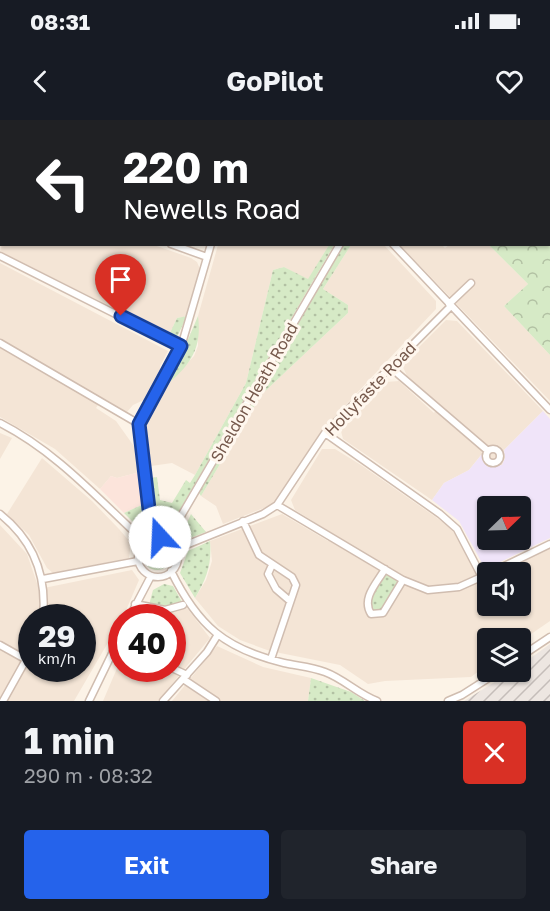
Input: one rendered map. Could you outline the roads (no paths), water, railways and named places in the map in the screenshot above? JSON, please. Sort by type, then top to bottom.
[{"type":"street","points":[[177,246],[207,257]]},
{"type":"street","points":[[157,537],[149,509],[139,424],[181,346],[210,246]]},
{"type":"street","name":"Sheldon Heath Road","points":[[167,540],[339,246]]},
{"type":"street","points":[[395,246],[550,410]]},
{"type":"street","points":[[0,256],[181,346]]},
{"type":"street","name":"Hollyfaste Road","points":[[277,505],[325,433],[471,283]]},
{"type":"street","points":[[0,343],[139,424]]},
{"type":"street","points":[[390,368],[488,451]]},
{"type":"street","points":[[0,423],[37,444],[67,467],[145,542]]},
{"type":"street","points":[[325,433],[440,514],[457,529],[479,562]]},
{"type":"street","points":[[176,549],[277,505],[403,580],[428,590],[449,589],[477,579]]},
{"type":"street","points":[[0,514],[20,532],[31,548],[43,579],[43,604]]},
{"type":"street","points":[[243,521],[259,555],[292,578],[296,585],[271,659]]},
{"type":"street","points":[[157,537],[167,540],[176,549],[177,562],[171,572],[159,577],[151,576],[141,568],[138,561],[138,553],[145,542],[157,537]]},
{"type":"street","points":[[513,562],[550,544]]},
{"type":"street","points":[[43,579],[138,561]]},
{"type":"street","points":[[272,565],[268,574],[270,581],[290,601]]},
{"type":"street","points":[[386,569],[367,598],[367,607],[371,614],[383,613],[403,580]]},
{"type":"street","points":[[171,572],[189,603],[217,636],[271,659],[325,672],[343,680],[361,698],[377,701]]},
{"type":"street","points":[[135,604],[151,576]]},
{"type":"street","points":[[186,676],[217,636]]},
{"type":"street","points":[[531,650],[550,638]]},
{"type":"street","points":[[0,645],[18,655]]},
{"type":"street","points":[[89,701],[108,662]]},
{"type":"street","points":[[3,701],[18,672]]},
{"type":"street","points":[[186,678],[216,701]]},
{"type":"street","points":[[163,701],[180,682]]},
{"type":"street","points":[[448,701],[482,682]]}]
